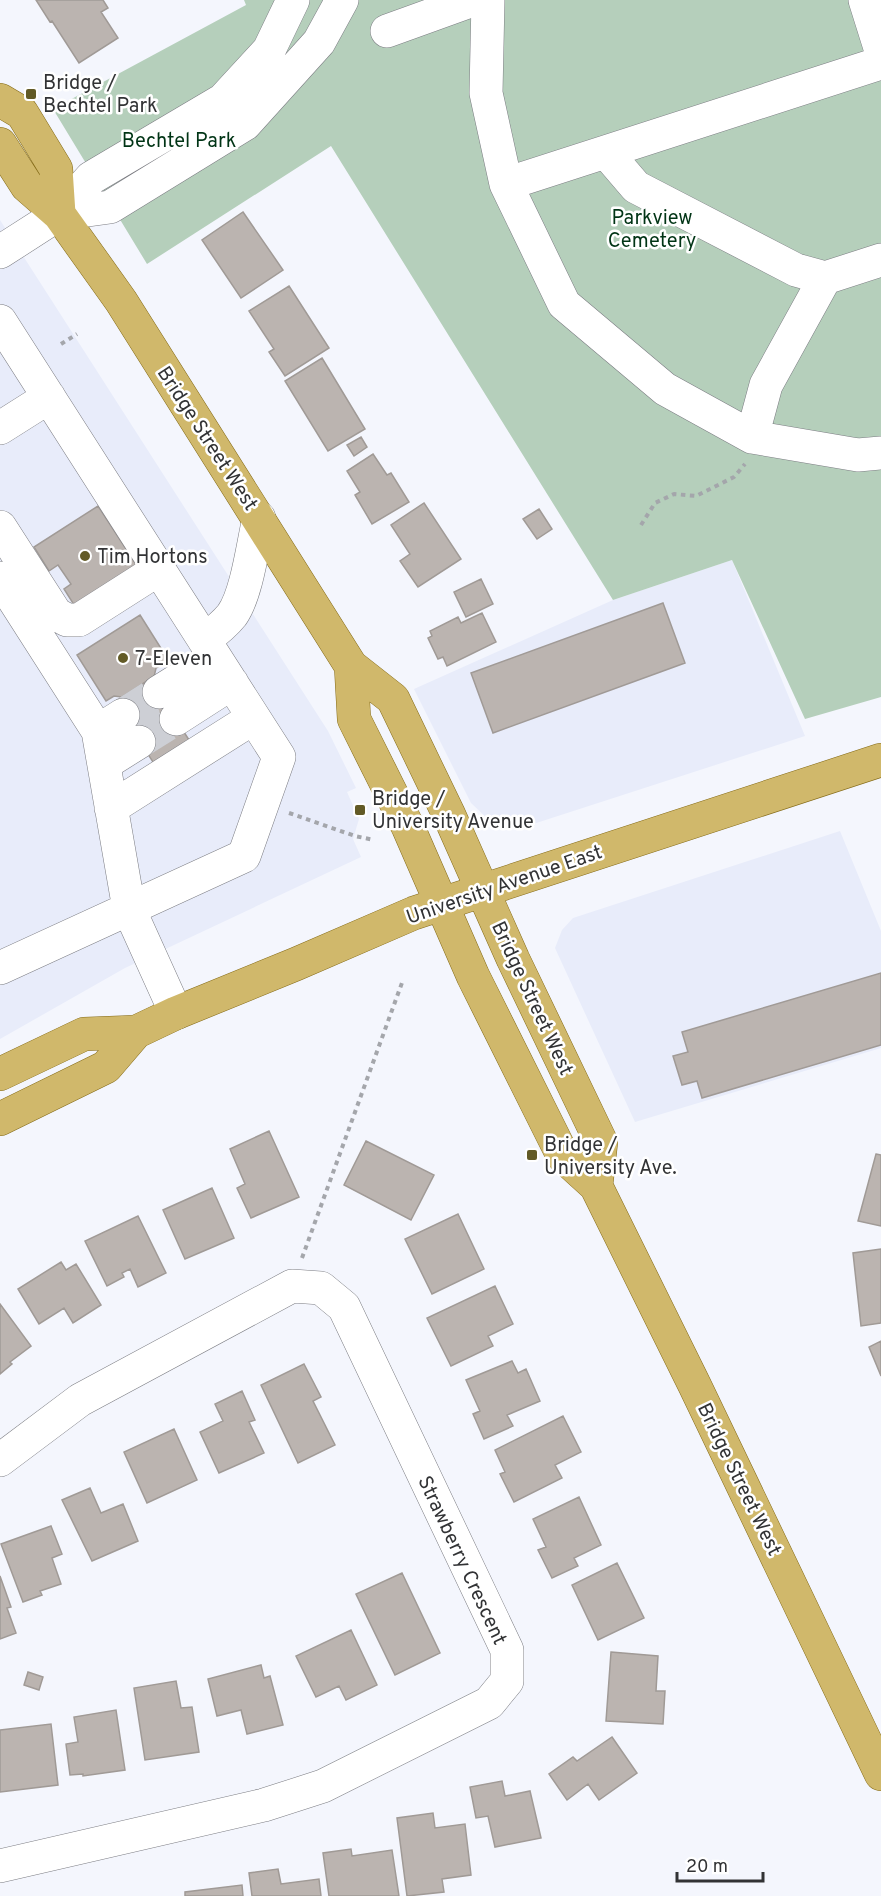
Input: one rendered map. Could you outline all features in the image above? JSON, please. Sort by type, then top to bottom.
[{"type":"main road","points":[[0,100],[22,113],[56,169],[59,214]]},
{"type":"main road","name":"Bridge Street West","points":[[0,144],[27,186],[59,214],[121,301],[351,666],[393,699],[484,891],[513,959],[601,1142],[596,1186]]},
{"type":"main road","name":"Bridge Street West","points":[[351,666],[354,718],[380,766],[473,976],[563,1156],[596,1186],[881,1774]]},
{"type":"main road","name":"University Avenue East","points":[[0,1074],[84,1034],[136,1032],[414,913],[881,759]]},
{"type":"main road","name":"University Avenue East","points":[[0,1119],[106,1067],[136,1032]]},
{"type":"street","points":[[0,252],[59,214],[91,178],[223,100],[269,50],[293,0]]},
{"type":"street","points":[[59,214],[110,207],[246,124],[319,42],[342,0]]},
{"type":"street","points":[[387,31],[473,0]]},
{"type":"street","points":[[488,0],[486,93],[506,184],[564,304],[665,389],[752,437],[858,455],[881,453]]},
{"type":"street","points":[[865,0],[881,51]]},
{"type":"street","points":[[506,184],[881,63]]},
{"type":"street","points":[[606,152],[636,187],[796,270],[825,278],[881,260]]},
{"type":"street","points":[[752,437],[765,385],[825,278]]},
{"type":"street","points":[[0,321],[279,757],[244,856],[0,968]]},
{"type":"street","points":[[0,428],[49,398]]},
{"type":"street","points":[[167,705],[217,660],[221,628],[234,612],[242,594],[259,518]]},
{"type":"street","points":[[0,527],[56,614],[67,620],[79,620],[159,569]]},
{"type":"street","points":[[0,579],[120,729],[104,764],[129,909],[176,1013]]},
{"type":"street","points":[[111,808],[253,718]]},
{"type":"street","points":[[0,1460],[80,1401],[292,1286]]},
{"type":"street","name":"Strawberry Crescent","points":[[0,1866],[264,1805],[323,1786],[489,1703],[507,1681],[507,1650],[344,1307],[321,1288],[292,1286]]},
{"type":"path","points":[[61,344],[77,334]]},
{"type":"path","points":[[641,525],[655,503],[674,494],[696,496],[734,477],[750,458],[752,437]]},
{"type":"path","points":[[299,817],[374,840]]},
{"type":"path","points":[[292,1286],[403,980]]},
{"type":"shaded area","points":[[0,220],[328,731],[356,788],[347,792],[359,819],[353,839],[361,857],[125,968],[0,1039]]},
{"type":"shaded area","points":[[732,560],[805,736],[527,826],[507,827],[491,822],[471,803],[414,689],[613,600]]},
{"type":"shaded area","points":[[840,831],[881,931],[881,1048],[635,1122],[555,948],[562,930],[573,918]]},
{"type":"green space","name":"Parkview Cemetery","points":[[244,0],[881,0],[881,697],[805,719],[732,560],[613,600],[331,146],[147,264],[53,109],[246,5]]},
{"type":"building","points":[[36,0],[103,0],[108,8],[101,12],[118,38],[79,63]]},
{"type":"building","points":[[243,212],[283,270],[241,298],[202,240]]},
{"type":"building","points":[[289,286],[329,348],[285,376],[269,352],[274,349],[249,311]]},
{"type":"building","points":[[322,358],[365,429],[328,451],[285,381]]},
{"type":"building","points":[[361,437],[367,447],[354,456],[347,445]]},
{"type":"building","points":[[373,454],[387,475],[391,473],[409,502],[372,524],[355,495],[360,492],[347,471]]},
{"type":"building","points":[[424,503],[461,559],[418,587],[400,561],[410,554],[391,525]]},
{"type":"building","name":"Tim Hortons","points":[[98,506],[141,572],[76,608],[64,589],[71,584],[58,565],[49,571],[34,547]]},
{"type":"building","points":[[539,509],[552,529],[537,539],[523,519]]},
{"type":"building","points":[[481,579],[493,604],[466,617],[454,592]]},
{"type":"building","points":[[663,603],[685,663],[493,733],[471,673]]},
{"type":"building","points":[[482,613],[496,642],[447,666],[443,657],[438,659],[428,638],[432,636],[430,631],[458,617],[461,623]]},
{"type":"building","name":"7-Eleven","points":[[140,615],[169,661],[156,668],[154,677],[122,697],[114,696],[106,701],[77,655]]},
{"type":"building","points":[[150,679],[191,743],[155,765],[114,702]]},
{"type":"building","points":[[881,973],[881,1045],[702,1098],[697,1081],[682,1085],[673,1056],[688,1052],[682,1032]]},
{"type":"building","points":[[269,1131],[299,1197],[251,1218],[237,1188],[245,1184],[230,1149]]},
{"type":"building","points":[[366,1141],[434,1175],[411,1220],[344,1185]]},
{"type":"building","points":[[876,1154],[881,1155],[881,1226],[858,1221]]},
{"type":"building","points":[[212,1188],[234,1238],[185,1259],[163,1210]]},
{"type":"building","points":[[458,1214],[484,1269],[432,1294],[405,1239]]},
{"type":"building","points":[[138,1216],[166,1273],[138,1287],[130,1269],[122,1273],[124,1277],[107,1286],[85,1241]]},
{"type":"building","points":[[881,1249],[881,1323],[861,1326],[853,1253]]},
{"type":"building","points":[[61,1262],[66,1270],[76,1264],[101,1305],[73,1323],[64,1308],[39,1324],[18,1289]]},
{"type":"building","points":[[495,1286],[513,1324],[488,1336],[493,1346],[451,1366],[427,1318]]},
{"type":"building","points":[[0,1304],[31,1346],[10,1362],[12,1364],[0,1374]]},
{"type":"building","points":[[881,1341],[881,1376],[869,1347]]},
{"type":"building","points":[[512,1361],[518,1373],[526,1369],[540,1401],[507,1415],[513,1426],[484,1439],[473,1414],[480,1411],[466,1380]]},
{"type":"building","points":[[304,1364],[321,1397],[313,1401],[335,1445],[298,1463],[261,1385]]},
{"type":"building","points":[[242,1391],[255,1420],[249,1422],[264,1453],[219,1473],[200,1432],[223,1421],[215,1404]]},
{"type":"building","points":[[563,1416],[581,1452],[555,1465],[562,1478],[514,1502],[500,1474],[505,1472],[495,1450]]},
{"type":"building","points":[[174,1429],[197,1480],[147,1503],[124,1452]]},
{"type":"building","points":[[90,1488],[101,1513],[123,1504],[138,1541],[92,1561],[62,1500]]},
{"type":"building","points":[[579,1497],[601,1545],[574,1558],[578,1566],[552,1578],[538,1550],[546,1547],[533,1519]]},
{"type":"building","points":[[51,1526],[62,1554],[52,1558],[61,1584],[40,1591],[42,1595],[23,1602],[1,1544]]},
{"type":"building","points":[[617,1563],[644,1618],[598,1640],[572,1585]]},
{"type":"building","points":[[402,1573],[440,1653],[395,1675],[356,1594]]},
{"type":"building","points":[[0,1576],[11,1607],[7,1608],[16,1633],[0,1639]]},
{"type":"building","points":[[351,1630],[377,1685],[346,1700],[339,1686],[316,1697],[296,1656]]},
{"type":"building","points":[[611,1652],[658,1656],[656,1691],[665,1691],[663,1724],[606,1721]]},
{"type":"building","points":[[261,1665],[264,1678],[270,1676],[283,1725],[247,1734],[241,1710],[217,1716],[208,1679]]},
{"type":"building","points":[[28,1672],[43,1677],[39,1690],[24,1685]]},
{"type":"building","points":[[176,1681],[181,1708],[192,1707],[199,1752],[145,1760],[134,1688]]},
{"type":"building","points":[[116,1710],[125,1770],[83,1776],[83,1774],[70,1775],[66,1744],[78,1742],[74,1717]]},
{"type":"building","points":[[51,1724],[58,1785],[0,1792],[0,1730]]},
{"type":"building","points":[[612,1737],[637,1773],[599,1800],[588,1784],[567,1800],[549,1774],[573,1757],[577,1761]]},
{"type":"building","points":[[502,1781],[505,1796],[530,1791],[541,1838],[495,1847],[488,1816],[476,1818],[470,1787]]},
{"type":"building","points":[[433,1813],[435,1828],[465,1824],[471,1875],[442,1879],[444,1892],[407,1896],[397,1818]]},
{"type":"building","points":[[351,1849],[352,1856],[392,1850],[399,1896],[329,1896],[323,1853]]},
{"type":"building","points":[[278,1869],[281,1884],[319,1879],[321,1896],[252,1896],[249,1873]]},
{"type":"building","points":[[242,1885],[243,1896],[185,1896],[185,1892]]},
{"type":"tunnel","points":[[123,715],[159,692]]},
{"type":"tunnel","points":[[139,742],[176,719]]},
{"type":"place","name":"Bridge / Bechtel Park","points":[[31,94]]},
{"type":"place","name":"Tim Hortons","points":[[85,556]]},
{"type":"place","name":"7-Eleven","points":[[123,658]]},
{"type":"place","name":"Bridge / University Avenue","points":[[360,810]]},
{"type":"place","name":"Bridge / University Ave.","points":[[532,1155]]},
{"type":"park label","name":"Bechtel Park","points":[[179,140]]}]
